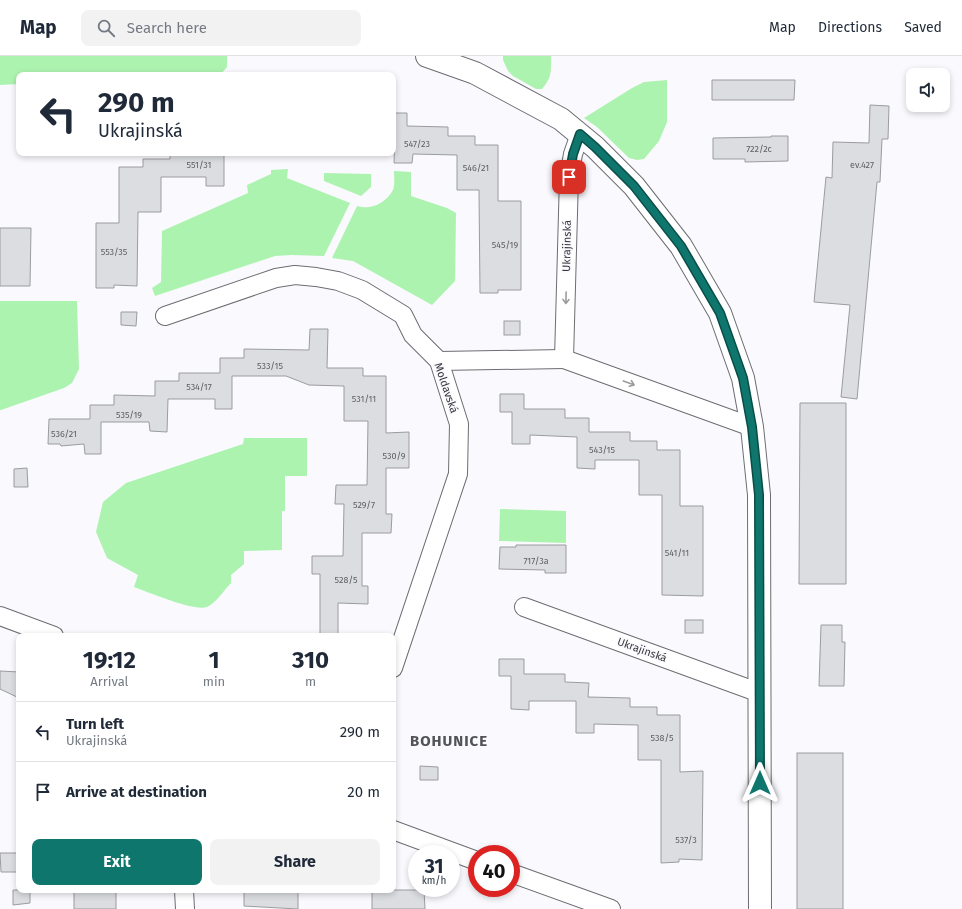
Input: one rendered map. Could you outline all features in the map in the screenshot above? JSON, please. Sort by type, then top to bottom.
[{"type":"street","points":[[427,56],[475,73],[562,119],[595,147],[634,186],[681,246],[720,313],[743,378],[752,427],[759,495],[760,909]]},
{"type":"street","name":"Ukrajinská","points":[[564,359],[569,177],[573,154],[580,134]]},
{"type":"street","name":"Moldavská","points":[[164,316],[276,278],[295,275],[316,277],[338,281],[362,290],[403,315],[413,335],[439,361],[459,424],[458,474],[396,659]]},
{"type":"street","points":[[439,361],[564,359],[752,427]]},
{"type":"street","name":"Ukrajinská","points":[[524,607],[760,693]]},
{"type":"street","points":[[0,616],[46,633]]},
{"type":"street","points":[[396,831],[468,858]]},
{"type":"street","points":[[520,876],[611,909]]},
{"type":"street","points":[[184,893],[185,909]]},
{"type":"green space","points":[[0,56],[227,56],[227,67],[223,72],[16,72],[16,84],[0,85]]},
{"type":"green space","points":[[503,56],[551,56],[551,70],[548,81],[542,89],[536,89],[513,76],[508,71],[503,60]]},
{"type":"green space","points":[[667,80],[667,122],[659,141],[644,159],[637,160],[629,158],[597,127],[584,118],[644,82]]},
{"type":"green space","points":[[288,169],[287,178],[350,203],[324,256],[275,256],[155,296],[152,288],[161,282],[162,231],[248,193],[247,185],[271,174],[271,170]]},
{"type":"green space","points":[[394,171],[411,172],[411,196],[447,208],[456,213],[455,281],[432,305],[353,261],[332,258],[357,206],[367,207],[377,205],[390,195],[394,188]]},
{"type":"green space","points":[[324,173],[371,174],[371,187],[361,196],[324,181]]},
{"type":"green space","points":[[0,301],[77,301],[79,369],[72,383],[64,388],[0,410]]},
{"type":"green space","points":[[244,438],[307,438],[307,476],[285,476],[285,511],[282,511],[282,550],[244,551],[244,564],[231,575],[231,583],[217,600],[207,607],[192,607],[134,587],[138,575],[107,558],[96,532],[103,502],[126,483],[243,444]]},
{"type":"green space","points":[[500,509],[566,511],[566,543],[499,541]]},
{"type":"building","points":[[712,80],[795,80],[794,100],[712,100]]},
{"type":"building","points":[[870,105],[889,106],[888,139],[882,139],[880,182],[877,182],[857,399],[841,397],[850,305],[814,302],[826,177],[832,178],[833,142],[869,143]]},
{"type":"building","points":[[396,113],[407,113],[407,126],[448,127],[448,136],[475,136],[475,145],[498,145],[498,201],[521,201],[521,290],[498,290],[498,293],[480,293],[479,190],[457,190],[457,155],[413,154],[412,163],[394,163],[394,156],[396,156]]},
{"type":"building","points":[[788,136],[788,161],[745,162],[745,159],[713,159],[713,138]]},
{"type":"building","points":[[170,156],[224,156],[224,186],[206,186],[206,177],[161,177],[161,212],[138,212],[137,286],[114,285],[114,288],[96,288],[96,223],[119,223],[119,167],[143,167],[143,159],[170,159]]},
{"type":"building","points":[[0,228],[31,228],[30,286],[0,286]]},
{"type":"building","points":[[121,312],[137,312],[136,326],[121,325]]},
{"type":"building","points":[[504,321],[520,321],[520,335],[504,335]]},
{"type":"building","points":[[310,329],[328,329],[327,368],[363,368],[363,376],[386,376],[386,433],[409,432],[409,468],[386,468],[386,514],[392,514],[391,533],[362,533],[362,586],[368,586],[368,604],[338,603],[338,633],[320,633],[320,574],[312,574],[312,556],[343,556],[344,504],[335,504],[336,485],[367,485],[368,421],[344,421],[344,386],[309,385],[286,376],[232,376],[232,409],[215,409],[215,399],[168,399],[167,432],[150,431],[149,422],[101,422],[101,454],[85,454],[84,444],[61,446],[60,444],[48,444],[49,419],[90,419],[90,405],[114,405],[114,395],[155,396],[155,381],[179,381],[179,373],[220,373],[220,358],[244,358],[244,349],[309,350]]},
{"type":"building","points":[[500,394],[524,394],[524,409],[565,409],[565,418],[589,418],[589,432],[630,432],[630,441],[657,441],[657,450],[680,450],[680,506],[703,506],[703,596],[662,595],[662,495],[639,495],[639,460],[595,460],[595,469],[577,468],[577,437],[530,435],[530,444],[512,444],[512,412],[500,412]]},
{"type":"building","points":[[800,403],[846,403],[846,584],[799,584]]},
{"type":"building","points":[[27,468],[28,487],[14,487],[14,469]]},
{"type":"building","points":[[516,545],[566,545],[566,573],[545,573],[545,570],[499,569],[500,547],[516,547]]},
{"type":"building","points":[[685,620],[703,620],[703,633],[685,633]]},
{"type":"building","points":[[821,625],[842,625],[842,642],[845,642],[844,686],[819,686]]},
{"type":"building","points":[[499,659],[524,659],[524,674],[565,674],[565,682],[589,683],[588,697],[630,698],[630,707],[657,707],[657,715],[680,715],[680,772],[703,771],[702,860],[679,859],[679,862],[661,863],[661,760],[638,760],[638,725],[594,724],[594,733],[576,733],[576,701],[529,701],[529,710],[511,709],[511,676],[499,676]]},
{"type":"building","points":[[0,671],[16,672],[16,697],[0,689]]},
{"type":"building","points":[[797,753],[843,753],[843,909],[797,909]]},
{"type":"building","points":[[420,766],[438,767],[438,780],[420,780]]},
{"type":"building","points":[[0,853],[16,853],[16,872],[1,872]]},
{"type":"building","points":[[13,890],[16,890],[16,893],[30,893],[30,903],[13,905]]},
{"type":"building","points":[[396,890],[408,890],[408,897],[424,897],[425,909],[372,909],[372,893],[396,893]]},
{"type":"building","points":[[74,893],[116,893],[116,909],[74,909]]},
{"type":"building","points":[[244,893],[298,893],[298,909],[244,906]]},
{"type":"district","name":"BOHUNICE","points":[[449,741]]},
{"type":"route","points":[[569,177],[573,154],[580,134],[634,186],[681,246],[720,313],[743,378],[752,427],[759,495],[760,783]]}]
